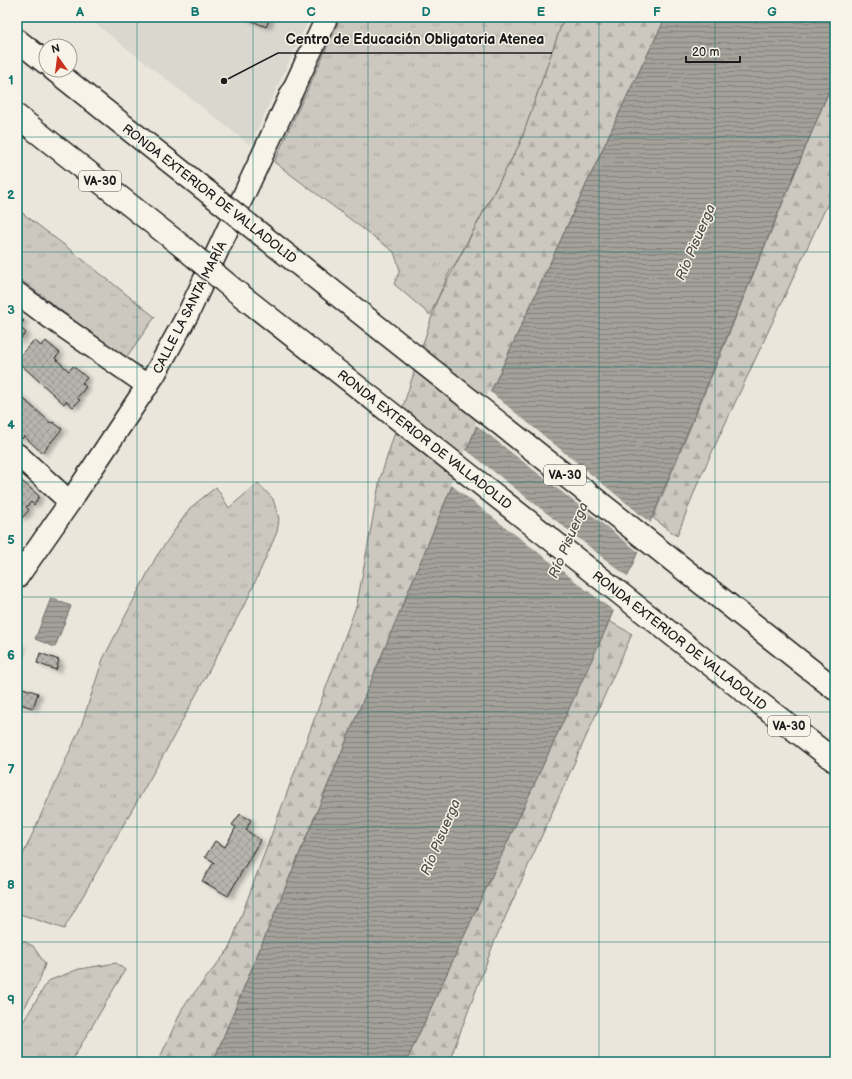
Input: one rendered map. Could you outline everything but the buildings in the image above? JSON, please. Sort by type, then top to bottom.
[{"type":"highway","points":[[17,40],[38,57]]},
{"type":"highway","name":"RONDA EXTERIOR DE VALLADOLID","points":[[64,78],[835,689]]},
{"type":"highway","name":"RONDA EXTERIOR DE VALLADOLID","points":[[17,116],[183,247],[233,289],[835,761]]},
{"type":"street","name":"CALLE LA SANTA MARÍA","points":[[17,578],[148,386],[188,314],[327,17]]},
{"type":"street","points":[[17,293],[148,386]]},
{"type":"street","points":[[17,454],[70,502]]},
{"type":"shaded area","points":[[87,17],[310,17],[250,145]]},
{"type":"green space","points":[[341,17],[564,17],[520,143],[457,261],[450,271],[430,315],[394,284],[400,270],[394,252],[274,162]]},
{"type":"green space","points":[[564,17],[666,17],[628,94],[493,387],[213,1062],[158,1062],[183,1007],[229,949],[357,604],[380,479],[437,300],[520,143]]},
{"type":"green space","points":[[835,76],[835,188],[699,480],[677,536],[653,518]]},
{"type":"green space","points":[[17,209],[155,317],[125,359],[17,277]]},
{"type":"green space","points":[[258,483],[273,499],[279,519],[277,532],[249,596],[168,747],[64,929],[17,913],[17,868],[81,726],[103,659],[156,557],[190,508],[216,487],[229,508]]},
{"type":"green space","points":[[609,621],[632,634],[495,940],[449,1062],[406,1062]]},
{"type":"green space","points":[[17,938],[33,946],[45,964],[39,982],[17,1021]]},
{"type":"green space","points":[[116,963],[125,970],[71,1062],[17,1062],[17,1032],[48,981],[79,969]]},
{"type":"water","name":"Río Pisuerga","points":[[666,17],[835,17],[835,76],[605,631],[406,1062],[213,1062],[493,387],[628,94]]},
{"type":"water","points":[[51,598],[71,606],[55,647],[35,639]]},
{"type":"pier","points":[[489,391],[652,524],[640,553],[475,424]]},
{"type":"pier","points":[[465,449],[629,578],[615,612],[450,484]]},
{"type":"place","name":"Centro de Educación Obligatoria Atenea","points":[[224,81]]}]
